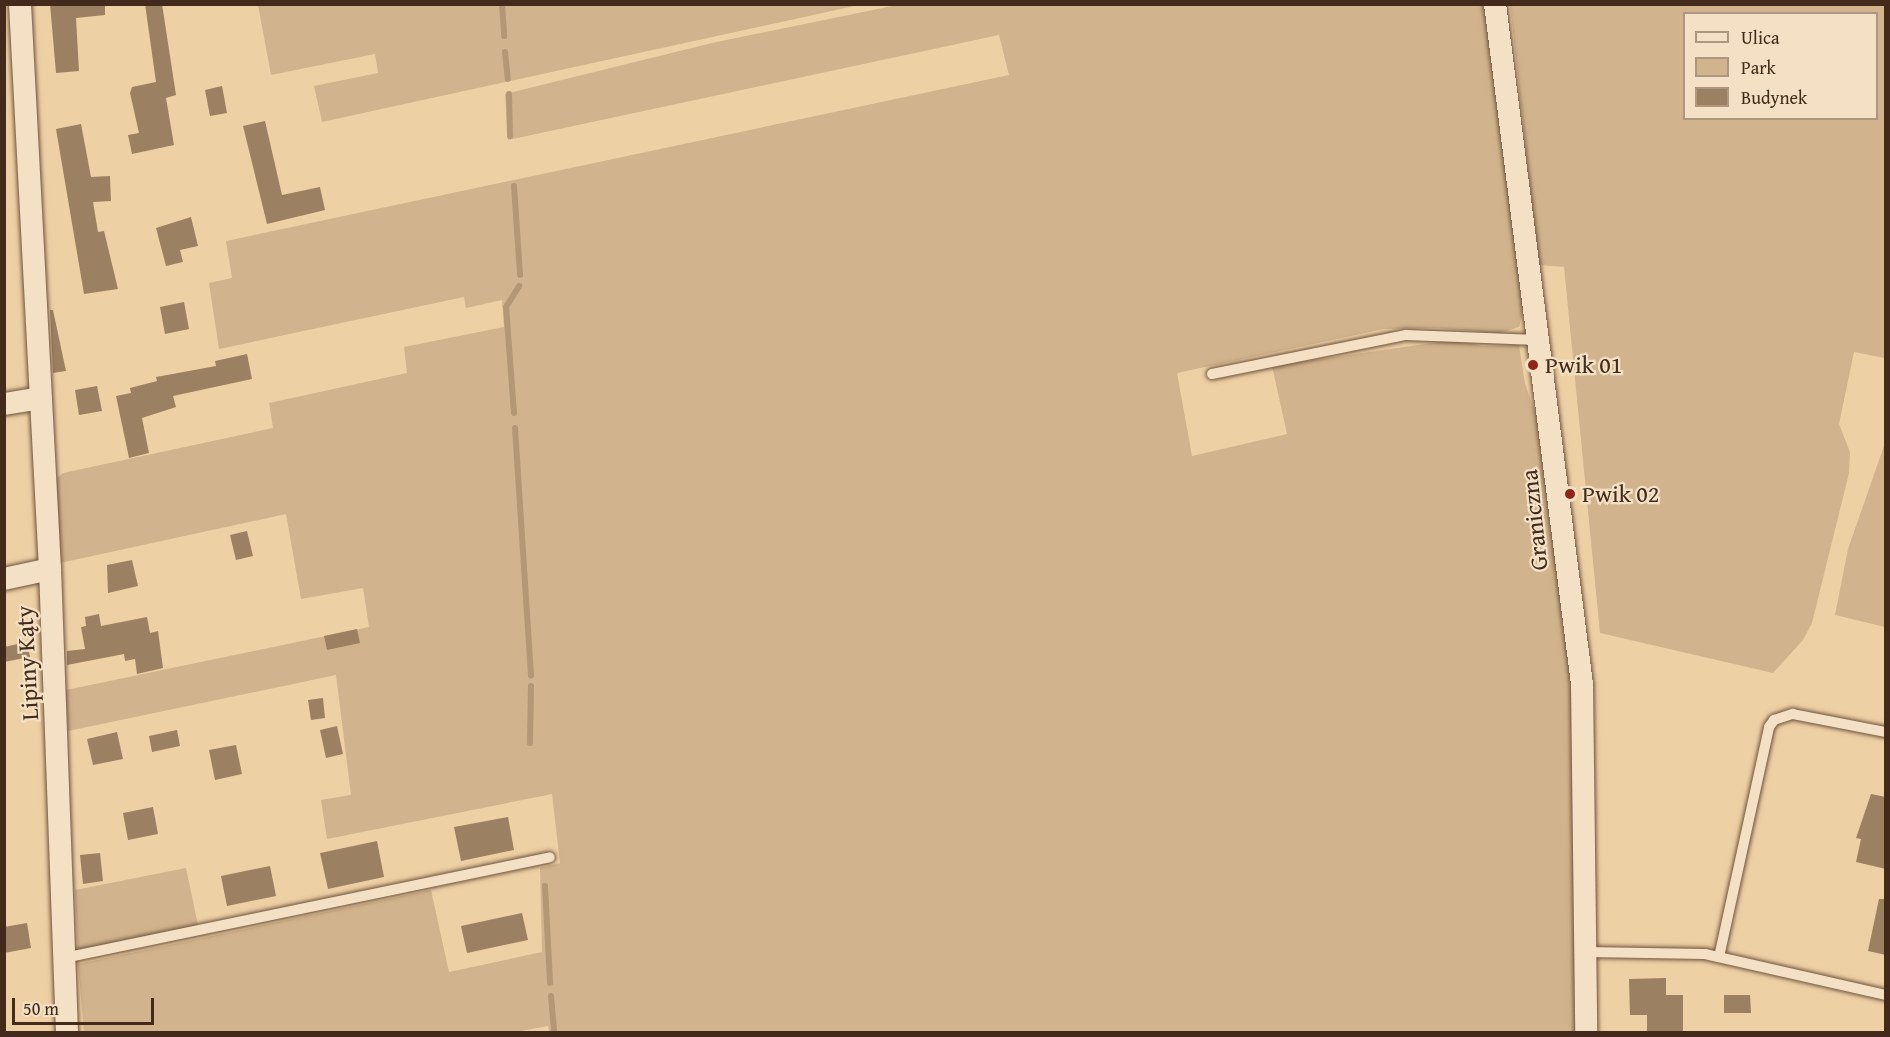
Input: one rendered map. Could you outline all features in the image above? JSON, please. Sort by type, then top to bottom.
[{"type":"street","name":"Lipiny Kąty","points":[[20,4],[50,569],[67,1032]]},
{"type":"street","name":"Graniczna","points":[[1496,4],[1582,684],[1586,1032]]},
{"type":"street","points":[[4,405],[40,398]]},
{"type":"street","points":[[4,579],[50,569]]},
{"type":"lane","points":[[1212,374],[1406,335],[1539,340]]},
{"type":"lane","points":[[1719,957],[1769,728],[1774,720],[1793,714],[1886,732]]},
{"type":"lane","points":[[64,958],[550,857]]},
{"type":"lane","points":[[1586,952],[1719,957],[1886,995]]},
{"type":"green space","points":[[258,4],[859,5],[322,122],[314,86],[378,73],[375,54],[271,75]]},
{"type":"green space","points":[[897,5],[1489,5],[1524,309],[1519,327],[1500,333],[1437,328],[1384,329],[1177,373],[1192,456],[1287,434],[1272,366],[1453,340],[1483,346],[1519,345],[1525,384],[1541,428],[1572,682],[1576,1032],[549,1032],[548,1026],[516,1032],[84,1032],[78,964],[431,890],[449,972],[542,952],[540,868],[560,863],[552,794],[327,839],[321,800],[351,795],[336,675],[68,731],[66,690],[369,627],[363,588],[301,599],[286,514],[60,563],[56,479],[63,473],[273,428],[269,403],[407,373],[404,347],[504,327],[502,300],[466,308],[464,297],[219,349],[209,283],[232,278],[226,241],[1009,75],[999,35],[508,140],[505,94],[712,43]]},
{"type":"green space","points":[[1510,5],[1885,5],[1885,358],[1854,352],[1839,424],[1850,452],[1849,473],[1812,623],[1803,640],[1773,673],[1600,633],[1564,267],[1539,265]]},
{"type":"green space","points":[[1885,443],[1886,627],[1835,615],[1848,549]]},
{"type":"green space","points":[[186,868],[198,925],[78,950],[75,890]]},
{"type":"building","points":[[50,4],[105,4],[105,15],[76,18],[79,71],[56,73]]},
{"type":"building","points":[[145,4],[162,4],[176,95],[166,98],[174,145],[132,154],[128,135],[139,133],[130,93],[132,87],[156,82]]},
{"type":"building","points":[[222,86],[227,113],[210,116],[205,90]]},
{"type":"building","points":[[265,121],[282,195],[320,187],[325,210],[267,224],[243,126]]},
{"type":"building","points":[[81,124],[91,177],[110,176],[111,201],[93,202],[98,232],[104,231],[118,289],[84,294],[56,129]]},
{"type":"building","points":[[191,217],[198,246],[180,250],[183,262],[166,266],[156,228]]},
{"type":"building","points":[[184,302],[189,329],[165,334],[160,307]]},
{"type":"building","points":[[50,310],[53,310],[66,371],[53,373]]},
{"type":"building","points":[[247,354],[252,379],[173,396],[176,407],[142,418],[149,453],[129,458],[116,396],[131,393],[130,388],[157,381],[156,377],[216,366],[215,361]]},
{"type":"building","points":[[97,386],[102,411],[79,415],[75,390]]},
{"type":"building","points":[[247,531],[253,556],[236,560],[230,535]]},
{"type":"building","points":[[132,560],[138,586],[108,593],[107,565]]},
{"type":"building","points":[[99,614],[101,626],[147,617],[150,633],[158,631],[163,668],[137,674],[135,659],[125,661],[124,654],[67,665],[67,651],[85,649],[81,627],[86,626],[85,617]]},
{"type":"building","points":[[357,629],[360,643],[327,650],[324,636]]},
{"type":"building","points":[[27,642],[30,657],[4,662],[4,647]]},
{"type":"building","points":[[323,698],[325,718],[311,720],[308,700]]},
{"type":"building","points":[[337,726],[343,754],[326,758],[320,730]]},
{"type":"building","points":[[177,730],[180,746],[152,752],[149,736]]},
{"type":"building","points":[[117,732],[123,759],[93,765],[87,739]]},
{"type":"building","points":[[236,745],[242,774],[215,780],[209,750]]},
{"type":"building","points":[[1871,794],[1886,797],[1886,869],[1856,862],[1861,839],[1856,838]]},
{"type":"building","points":[[153,807],[158,834],[128,840],[123,813]]},
{"type":"building","points":[[508,817],[514,850],[461,861],[454,827]]},
{"type":"building","points":[[377,841],[384,877],[328,889],[320,853]]},
{"type":"building","points":[[100,853],[103,881],[83,884],[80,855]]},
{"type":"building","points":[[270,866],[276,896],[227,906],[221,876]]},
{"type":"building","points":[[1879,899],[1886,899],[1886,955],[1868,951]]},
{"type":"building","points":[[522,913],[528,940],[467,953],[461,926]]},
{"type":"building","points":[[27,923],[31,948],[4,953],[4,927]]},
{"type":"building","points":[[1666,978],[1666,995],[1683,995],[1683,1032],[1647,1032],[1647,1015],[1630,1015],[1629,979]]},
{"type":"building","points":[[1724,995],[1750,995],[1751,1013],[1724,1013]]},
{"type":"waterway","points":[[502,4],[504,36]]},
{"type":"waterway","points":[[505,52],[508,79]]},
{"type":"waterway","points":[[509,94],[510,136]]},
{"type":"waterway","points":[[514,186],[520,275]]},
{"type":"waterway","points":[[514,413],[506,307],[519,286]]},
{"type":"waterway","points":[[515,428],[531,675]]},
{"type":"waterway","points":[[530,743],[531,686]]},
{"type":"waterway","points":[[545,886],[550,983]]},
{"type":"waterway","points":[[551,996],[554,1032]]},
{"type":"place","name":"Pwik 01","points":[[1533,365]]},
{"type":"place","name":"Pwik 02","points":[[1570,494]]}]
